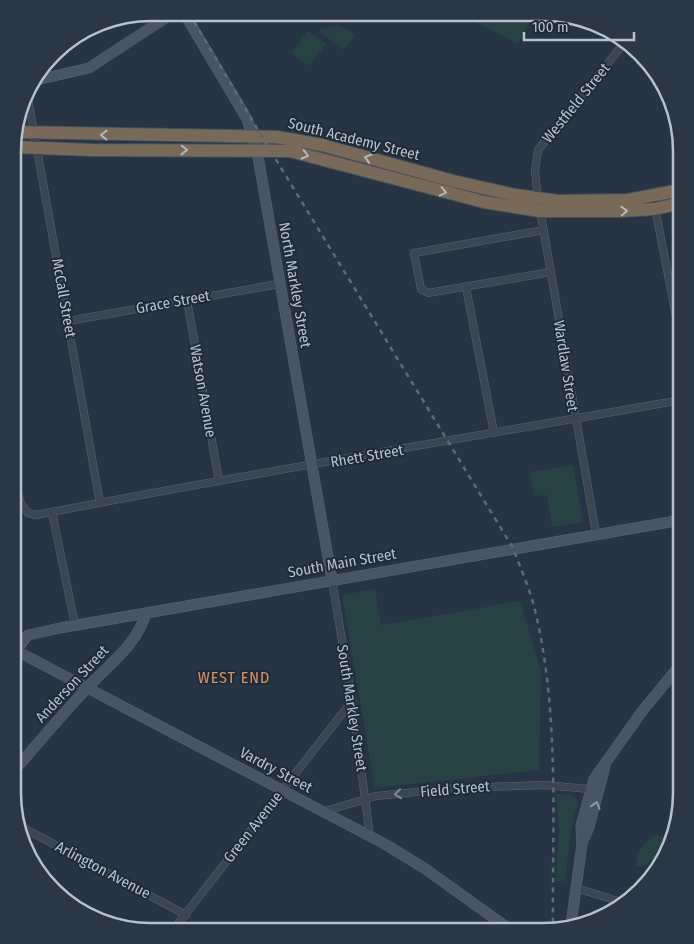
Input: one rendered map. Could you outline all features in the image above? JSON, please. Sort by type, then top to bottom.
[{"type":"highway","name":"South Academy Street","points":[[23,132],[252,136],[300,140],[539,204]]},
{"type":"highway","name":"South Academy Street","points":[[21,147],[290,151],[484,202],[539,204],[673,203]]},
{"type":"highway","name":"South Academy Street","points":[[654,203],[673,194]]},
{"type":"street","points":[[43,78],[89,68],[158,22]]},
{"type":"street","name":"North Markley Street","points":[[189,22],[247,119],[257,151],[332,580]]},
{"type":"street","name":"Westfield Street","points":[[539,204],[535,171],[538,150],[620,48]]},
{"type":"street","name":"McCall Street","points":[[30,105],[100,503]]},
{"type":"street","points":[[654,203],[673,300]]},
{"type":"street","name":"Wardlaw Street","points":[[539,204],[596,534]]},
{"type":"street","points":[[544,230],[414,253],[419,284],[424,291],[434,293],[550,272]]},
{"type":"street","name":"Grace Street","points":[[68,321],[279,284]]},
{"type":"street","points":[[466,288],[494,433]]},
{"type":"street","name":"Watson Avenue","points":[[187,300],[219,481]]},
{"type":"street","name":"Rhett Street","points":[[21,504],[25,511],[32,515],[52,512],[673,402]]},
{"type":"street","points":[[52,512],[75,625]]},
{"type":"street","name":"South Main Street","points":[[21,642],[28,636],[75,625],[672,521]]},
{"type":"street","name":"South Markley Street","points":[[332,580],[352,701],[370,836]]},
{"type":"street","name":"Anderson Street","points":[[21,762],[88,688],[134,641],[142,627],[146,613]]},
{"type":"street","name":"Vardry Street","points":[[21,653],[370,836],[424,868],[501,923]]},
{"type":"street","points":[[572,919],[582,844],[581,826],[594,779],[643,710],[672,675]]},
{"type":"street","name":"Green Avenue","points":[[179,923],[352,701]]},
{"type":"street","points":[[582,844],[589,828],[605,765]]},
{"type":"street","name":"Field Street","points":[[322,812],[376,796],[456,788],[516,785],[590,789]]},
{"type":"street","name":"Arlington Avenue","points":[[27,830],[186,915]]},
{"type":"street","points":[[576,888],[616,900]]},
{"type":"green space","points":[[474,21],[529,21],[518,44]]},
{"type":"green space","points":[[338,25],[352,32],[354,37],[343,50],[319,31]]},
{"type":"green space","points":[[308,31],[326,44],[309,66],[291,53]]},
{"type":"green space","points":[[573,465],[583,522],[552,527],[547,495],[535,496],[529,472]]},
{"type":"green space","points":[[375,589],[381,625],[520,601],[541,671],[539,770],[375,788],[342,595]]},
{"type":"green space","points":[[556,794],[574,795],[578,802],[571,831],[565,881],[556,881],[559,830]]},
{"type":"green space","points":[[654,836],[665,836],[655,858],[644,866],[636,866],[637,857],[647,841]]},
{"type":"railway","points":[[194,22],[261,135],[513,548],[534,606],[548,686],[553,767],[553,922]]},
{"type":"district","name":"WEST END","points":[[234,677]]}]
